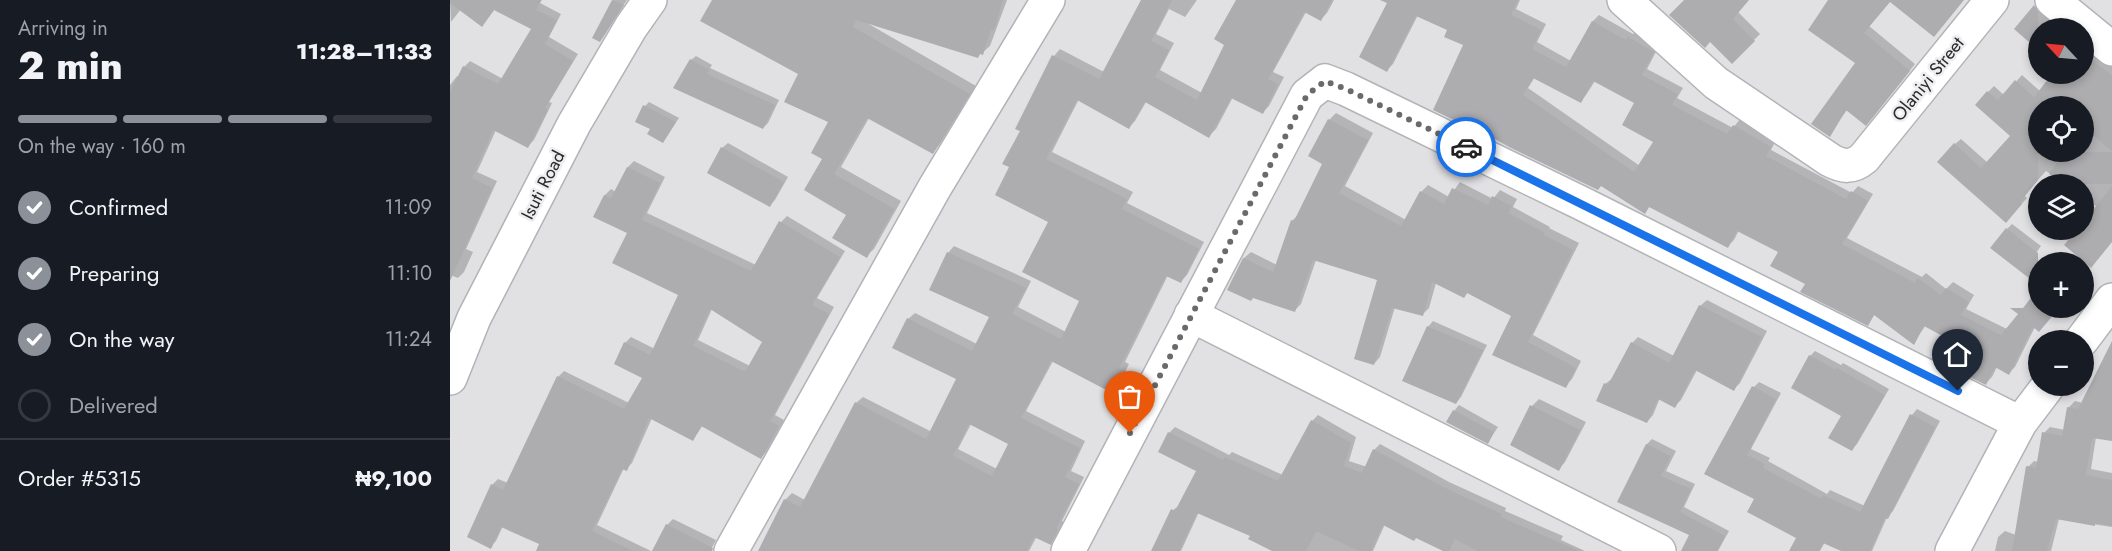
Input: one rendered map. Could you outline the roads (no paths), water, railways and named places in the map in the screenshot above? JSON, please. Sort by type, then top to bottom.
[{"type":"street","name":"Isuti Road","points":[[450,378],[462,313],[631,27],[650,0]]},
{"type":"street","points":[[731,551],[935,187],[1048,0]]},
{"type":"street","name":"Olaniyi Street","points":[[1624,0],[1716,83],[1840,166],[1857,164],[1864,158],[1992,0]]},
{"type":"street","points":[[2052,0],[2112,49]]},
{"type":"street","points":[[1068,551],[1307,95],[1325,81],[1346,89],[1581,203],[2020,423]]},
{"type":"street","points":[[2090,330],[2112,300]]},
{"type":"street","points":[[1191,315],[1659,551]]},
{"type":"street","points":[[1952,551],[2020,423],[2040,396]]}]
